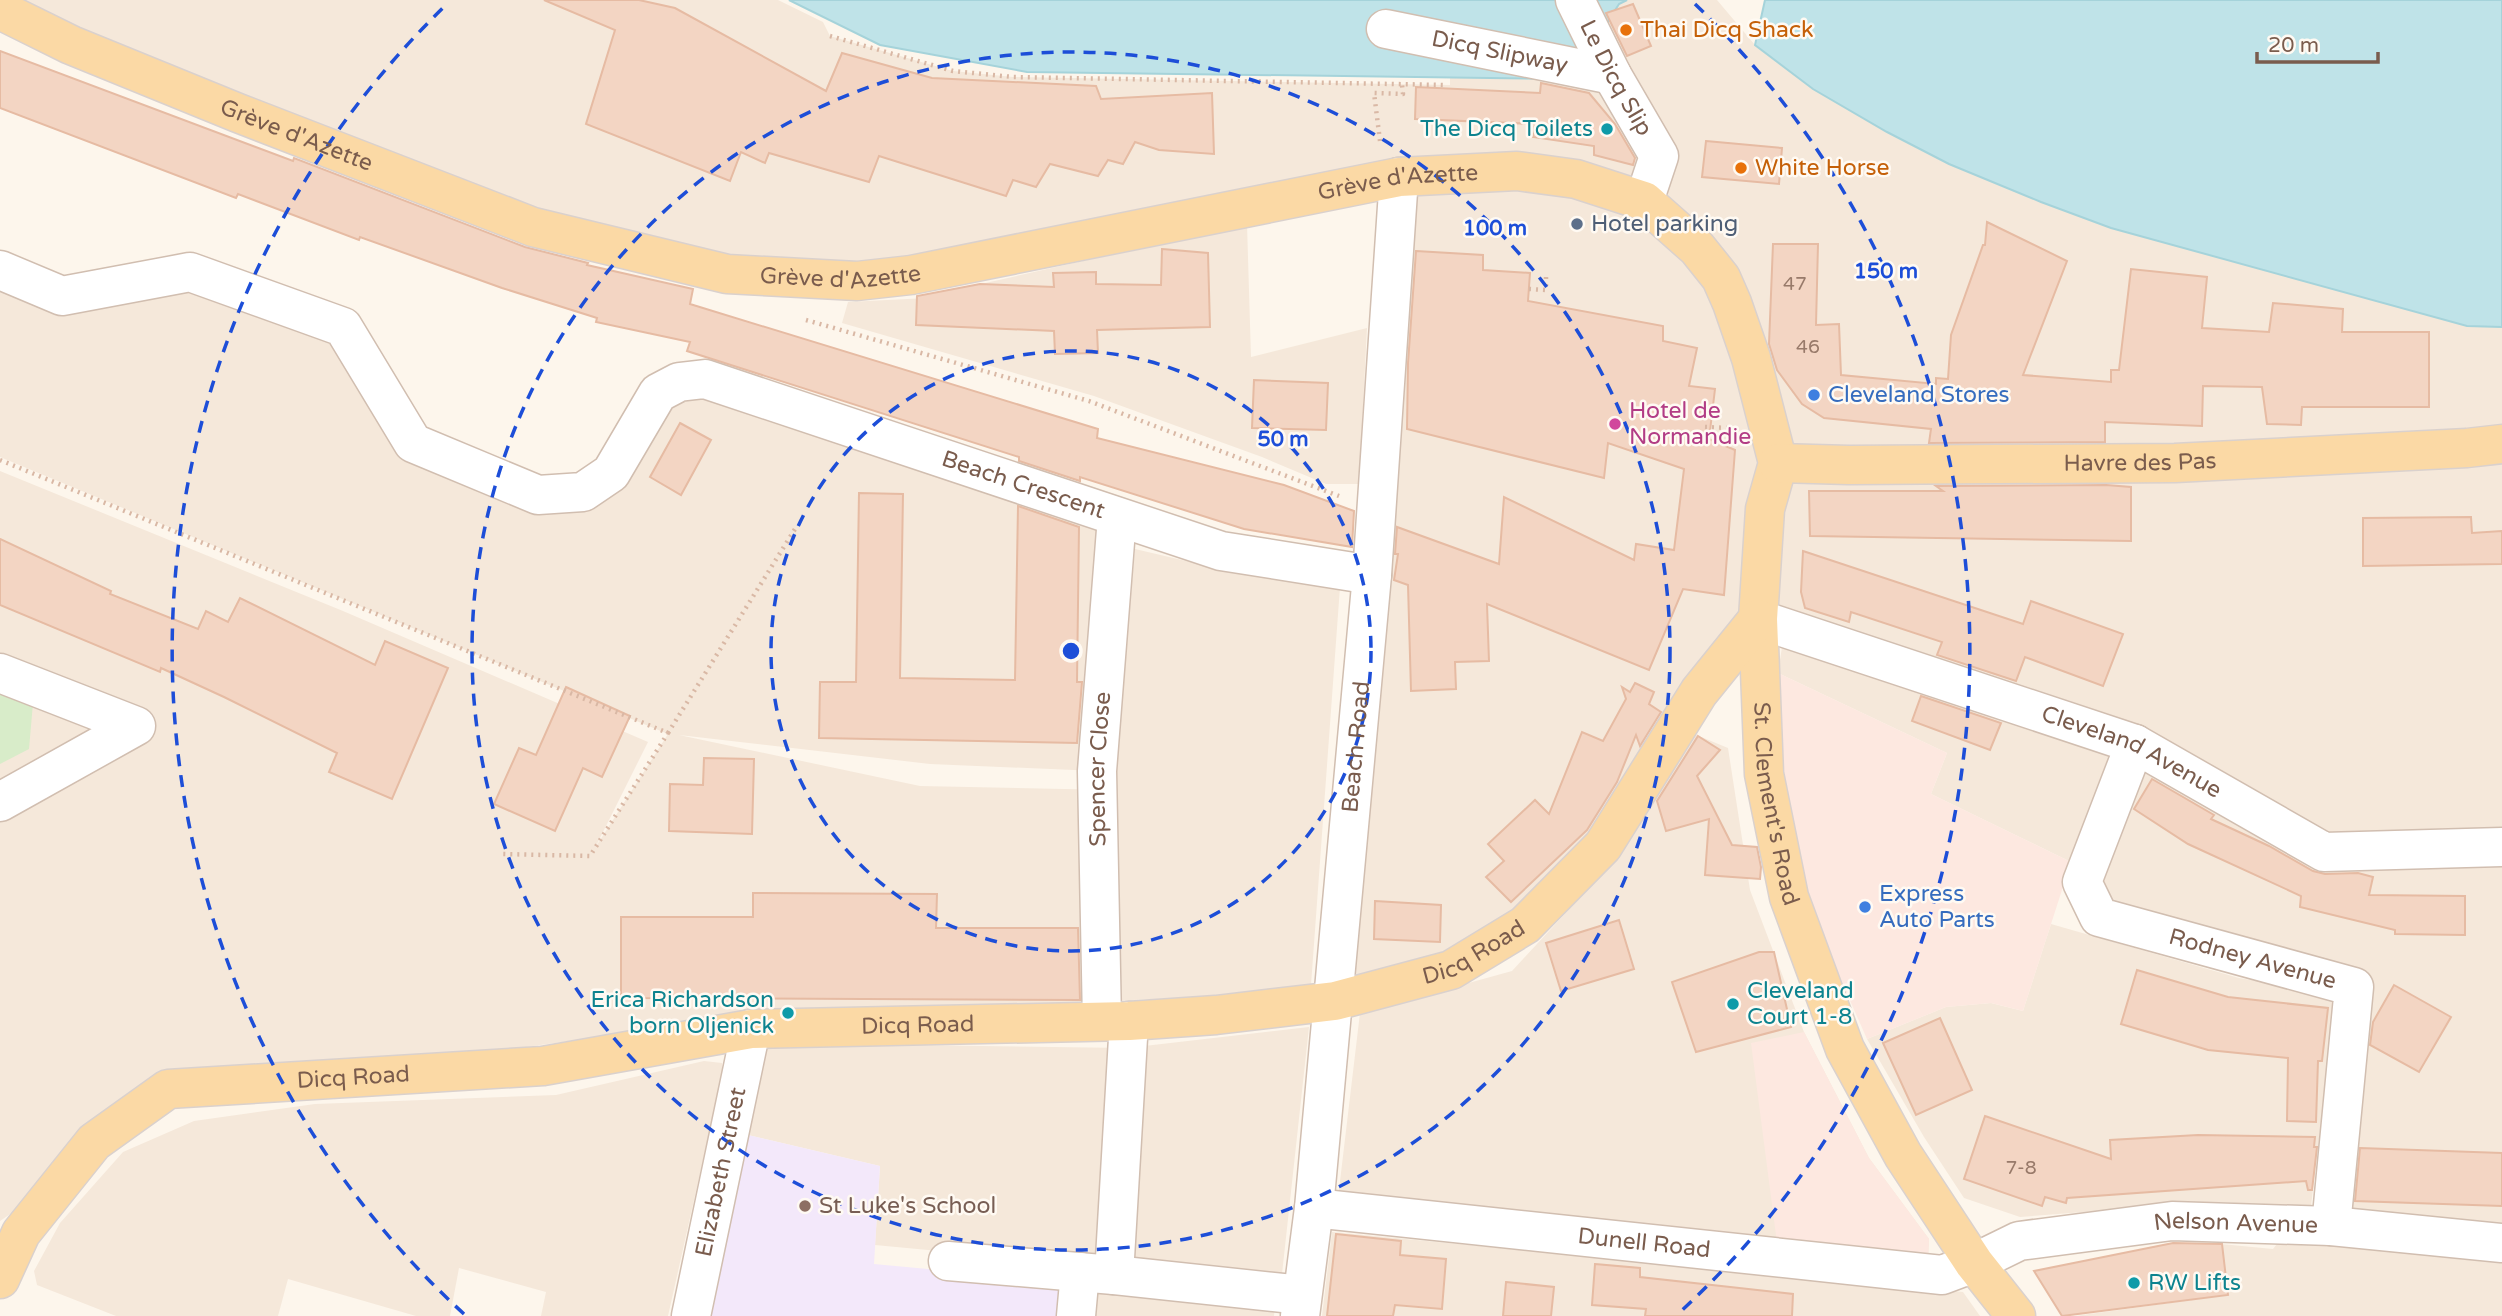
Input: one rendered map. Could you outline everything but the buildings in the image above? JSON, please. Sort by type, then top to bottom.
[{"type":"main road","name":"Grève d'Azette","points":[[0,9],[71,45],[533,227],[727,274],[857,281],[911,275],[1393,178],[1517,171],[1576,180],[1644,201],[1697,248],[1721,278],[1751,358],[1778,463]]},
{"type":"main road","name":"Havre des Pas","points":[[1778,463],[2175,463],[2502,444]]},
{"type":"main road","name":"St. Clement's Road","points":[[1778,463],[1765,509],[1758,619],[1764,774],[1789,897],[1845,1049],[1902,1155],[1975,1263],[2016,1316]]},
{"type":"main road","name":"Dicq Road","points":[[0,1279],[20,1233],[94,1142],[168,1089],[543,1066],[751,1029],[1116,1021],[1216,1015],[1335,1002],[1451,970],[1525,925],[1603,846],[1699,692],[1758,619]]},
{"type":"street","name":"Le Dicq Slip","points":[[1575,0],[1612,75],[1658,156],[1644,201]]},
{"type":"street","name":"Dicq Slipway","points":[[1386,29],[1612,75]]},
{"type":"street","name":"Beach Road","points":[[1301,1306],[1335,1002],[1372,575],[1393,178]]},
{"type":"street","name":"Beach Crescent","points":[[0,270],[62,296],[190,272],[343,327],[413,443],[538,495],[583,492],[611,473],[658,393],[679,382],[705,379],[1221,551],[1372,575]]},
{"type":"street","name":"Spencer Close","points":[[1076,1316],[1097,1274],[1116,1021],[1097,771],[1117,517]]},
{"type":"street","name":"Cleveland Avenue","points":[[1758,619],[2135,744],[2323,852],[2502,847]]},
{"type":"street","points":[[0,673],[136,726],[0,802]]},
{"type":"street","name":"Rodney Avenue","points":[[2135,744],[2082,883],[2099,917],[2354,987],[2331,1226]]},
{"type":"street","name":"Elizabeth Street","points":[[691,1316],[751,1029]]},
{"type":"street","name":"Dunell Road","points":[[1314,1208],[1942,1275],[1975,1263]]},
{"type":"street","name":"Nelson Avenue","points":[[1975,1263],[2019,1241],[2172,1222],[2331,1226],[2502,1244]]},
{"type":"street","points":[[948,1261],[1097,1274],[1301,1306]]},
{"type":"path","points":[[830,36],[953,71],[1013,77],[1451,85]]},
{"type":"path","points":[[1393,178],[1376,119],[1374,93],[1403,94],[1402,84]]},
{"type":"path","points":[[1529,289],[1546,290],[1546,277]]},
{"type":"path","points":[[798,318],[1089,401],[1357,503],[1377,505]]},
{"type":"path","points":[[0,460],[668,733]]},
{"type":"path","points":[[501,853],[590,856],[795,529]]},
{"type":"shaded area","points":[[0,0],[778,0],[823,22],[830,36],[953,71],[1013,77],[1450,85],[1450,71],[1609,0],[1717,0],[1755,45],[1949,164],[2111,228],[2467,326],[2502,327],[2502,1316],[2075,1316],[2228,1295],[2221,1244],[2273,1249],[2293,1224],[2332,1227],[2354,987],[2099,917],[2082,882],[2135,745],[1759,619],[1525,925],[1335,1001],[1399,177],[911,275],[665,261]]},
{"type":"shaded area","points":[[1247,224],[1251,357],[1367,328],[1359,484],[1326,484],[1262,457],[1094,396],[842,323],[848,302],[927,298]]},
{"type":"shaded area","points":[[0,270],[62,296],[190,272],[343,327],[413,443],[582,492],[679,382],[1117,517],[1097,771],[930,764],[679,735],[920,786],[1113,790],[1135,549],[1233,572],[1340,587],[1311,985],[1276,994],[749,1016],[469,1055],[168,1076],[19,1208],[0,1221],[0,471],[343,611],[648,742],[595,848],[668,734],[0,457]]},
{"type":"shaded area","points":[[1782,647],[2082,740],[2110,756],[2071,862],[1931,794],[1947,753],[1778,673]]},
{"type":"shaded area","points":[[1778,673],[1947,753],[1931,794],[2071,862],[2023,1011],[1991,1003],[1946,1007],[1867,1039],[1814,919],[1785,783]]},
{"type":"shaded area","points":[[1694,734],[1728,748],[1750,890],[1804,1032],[1869,1158],[1929,1239],[1928,1259],[1338,1198],[1360,1013],[1512,971],[1611,864]]},
{"type":"shaded area","points":[[2051,924],[2239,978],[2336,994],[2311,1206],[2212,1202],[2020,1217],[1964,1198],[1924,1137],[1867,1039],[1946,1007],[1991,1003],[2023,1011]]},
{"type":"shaded area","points":[[1309,1027],[1281,1283],[875,1245],[880,1166],[748,1135],[764,1043],[1127,1048]]},
{"type":"shaded area","points":[[1804,1032],[1869,1158],[1929,1239],[1928,1259],[1777,1243],[1751,1043]]},
{"type":"shaded area","points":[[704,1061],[722,1063],[722,1075],[668,1316],[541,1316],[546,1292],[459,1268],[450,1316],[416,1316],[288,1279],[278,1316],[116,1316],[37,1285],[34,1271],[60,1223],[123,1152],[194,1121],[315,1104],[556,1095]]},
{"type":"shaded area","name":"St Luke's School","points":[[748,1135],[880,1166],[874,1264],[1057,1281],[1068,1316],[710,1316]]},
{"type":"shaded area","points":[[1332,1232],[1963,1292],[1980,1316],[1322,1316]]},
{"type":"shaded area","points":[[1090,1287],[1275,1304],[1274,1316],[1086,1316]]},
{"type":"green space","points":[[0,690],[33,703],[29,749],[0,764]]},
{"type":"water","points":[[789,0],[1627,0],[1619,4],[1572,79],[1027,72],[880,45]]},
{"type":"water","points":[[1765,0],[2502,0],[2502,327],[2467,326],[2111,228],[1949,164],[1813,89],[1755,45]]},
{"type":"place","name":"Thai Dicq Shack","points":[[1626,30]]},
{"type":"place","name":"The Dicq Toilets","points":[[1607,129]]},
{"type":"place","name":"White Horse","points":[[1741,168]]},
{"type":"place","name":"Hotel parking","points":[[1577,224]]},
{"type":"place","name":"Cleveland Stores","points":[[1814,395]]},
{"type":"place","name":"Hotel de Normandie","points":[[1615,424]]},
{"type":"place","name":"Express Auto Parts","points":[[1865,907]]},
{"type":"place","name":"Cleveland Court 1-8","points":[[1733,1004]]},
{"type":"place","name":"Erica Richardson born Oljenick","points":[[788,1013]]},
{"type":"place","name":"St Luke's School","points":[[805,1206]]},
{"type":"place","name":"RW Lifts","points":[[2134,1283]]}]
